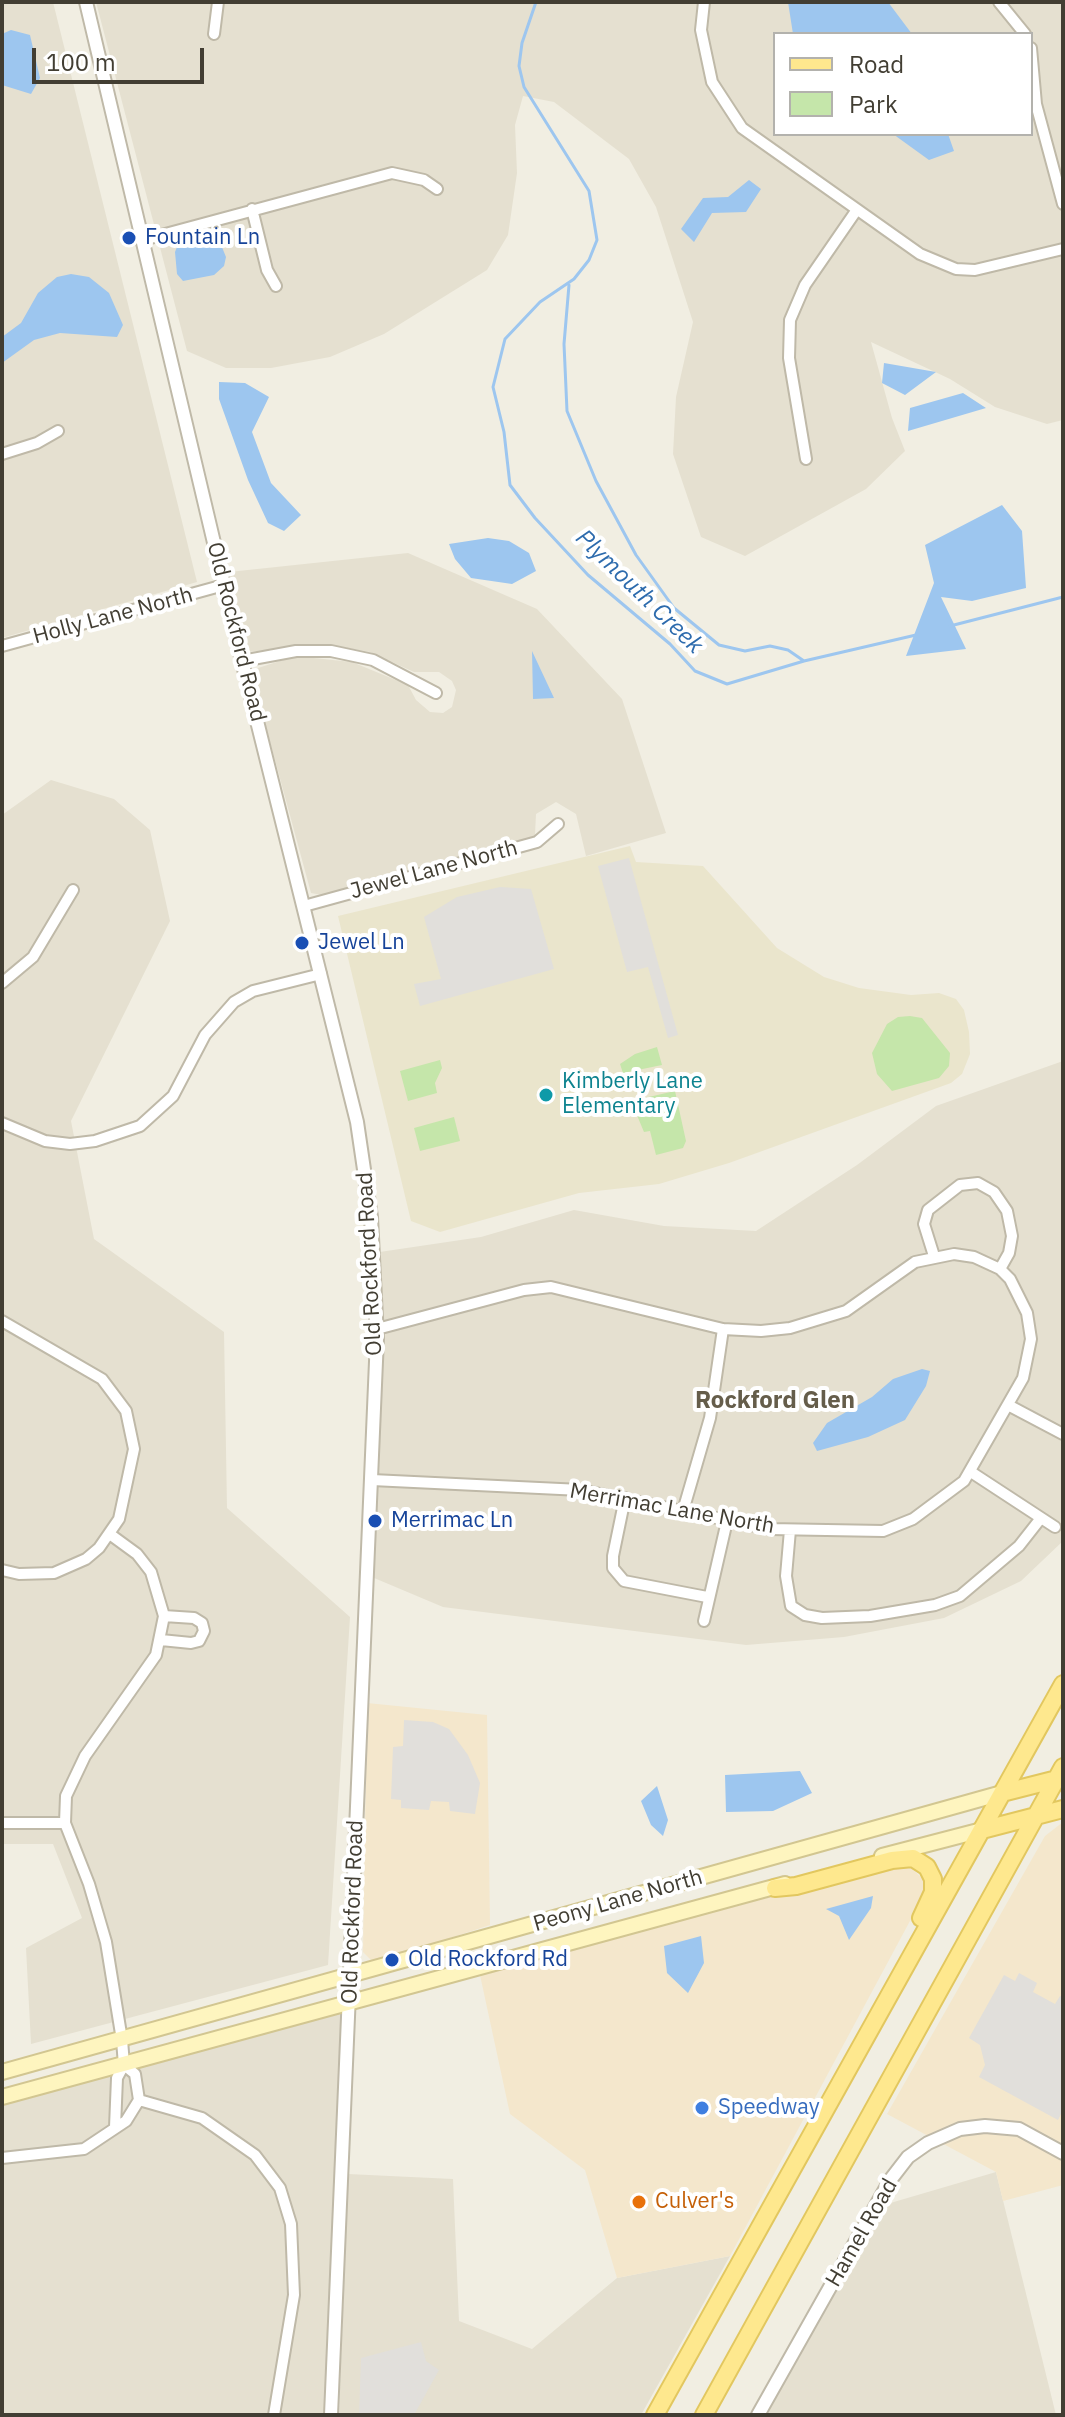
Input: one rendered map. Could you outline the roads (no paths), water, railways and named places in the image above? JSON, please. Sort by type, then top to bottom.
[{"type":"main road","points":[[655,2415],[1063,1684]]},
{"type":"main road","points":[[1002,1793],[1061,1775]]},
{"type":"main road","points":[[704,2415],[1061,1775]]},
{"type":"main road","name":"Peony Lane North","points":[[2,2072],[1002,1793]]},
{"type":"main road","points":[[982,1830],[1063,1809]]},
{"type":"main road","name":"Peony Lane North","points":[[2,2097],[982,1830]]},
{"type":"main road","points":[[775,1888],[796,1886],[892,1860],[913,1858],[931,1873],[933,1892],[870,2030]]},
{"type":"street","name":"Old Rockford Road","points":[[86,2],[366,1169],[377,1329],[331,2415]]},
{"type":"street","points":[[214,34],[218,2]]},
{"type":"street","points":[[704,2],[704,57],[725,107],[762,145],[856,211],[920,254],[956,269],[994,267],[1063,249]]},
{"type":"street","points":[[999,2],[1023,32]]},
{"type":"street","points":[[1033,70],[1036,104],[1063,204]]},
{"type":"street","points":[[143,240],[392,173],[424,180],[437,189]]},
{"type":"street","points":[[252,209],[267,270],[276,286]]},
{"type":"street","points":[[806,459],[789,358],[790,320],[805,285],[856,211]]},
{"type":"street","points":[[2,454],[37,443],[58,431]]},
{"type":"street","name":"Holly Lane North","points":[[2,646],[224,585]]},
{"type":"street","points":[[242,661],[296,651],[344,653],[373,660],[436,693]]},
{"type":"street","name":"Jewel Lane North","points":[[304,906],[537,842],[558,824]]},
{"type":"street","points":[[2,983],[33,957],[73,890]]},
{"type":"street","points":[[2,1123],[33,1137],[70,1144],[95,1141],[140,1126],[173,1096],[205,1035],[234,1002],[253,991],[321,974]]},
{"type":"street","points":[[377,1329],[524,1290],[551,1287],[723,1329],[761,1331],[818,1321],[871,1297],[915,1262],[934,1256],[974,1257],[1000,1269],[1009,1253],[1012,1236],[1007,1211],[994,1192],[978,1183],[960,1185],[928,1210],[924,1224],[934,1256]]},
{"type":"street","name":"Merrimac Lane North","points":[[372,1480],[563,1488],[625,1498],[727,1521],[790,1530],[867,1532],[899,1527],[950,1493],[971,1472],[1023,1378],[1031,1339],[1029,1319],[1020,1294],[1000,1269]]},
{"type":"street","points":[[2,1321],[86,1367],[116,1393],[126,1411],[134,1449],[132,1472],[119,1519],[111,1535],[86,1559],[54,1573],[19,1574],[2,1570]]},
{"type":"street","points":[[683,1511],[710,1418],[723,1329]]},
{"type":"street","points":[[1008,1405],[1063,1434]]},
{"type":"street","points":[[971,1472],[1055,1527]]},
{"type":"street","points":[[625,1498],[613,1568],[624,1581],[707,1597]]},
{"type":"street","points":[[790,1530],[786,1576],[791,1606],[805,1615],[858,1616],[935,1605],[960,1596],[1019,1546],[1041,1518]]},
{"type":"street","points":[[704,1621],[707,1597],[727,1521]]},
{"type":"street","points":[[111,1535],[137,1554],[151,1572],[164,1616],[161,1640],[146,1674],[74,1775],[66,1796],[65,1823],[89,1884],[106,1942],[122,2040],[124,2065],[117,2078],[115,2127]]},
{"type":"street","points":[[161,1640],[191,1643],[199,1641],[204,1631],[202,1623],[194,1618],[164,1616]]},
{"type":"street","points":[[2,1823],[65,1823]]},
{"type":"street","points":[[2,2158],[23,2153],[66,2154],[84,2149],[126,2121],[139,2100],[135,2074],[124,2065]]},
{"type":"street","points":[[139,2100],[202,2118],[255,2155],[280,2188],[291,2224],[294,2295],[274,2415]]},
{"type":"street","name":"Hamel Road","points":[[758,2415],[891,2179],[908,2157],[928,2143],[960,2129],[985,2126],[1019,2129],[1063,2153]]},
{"type":"water","points":[[788,2],[888,2],[910,32],[793,32]]},
{"type":"water","points":[[11,30],[30,35],[40,78],[31,94],[2,85],[2,34]]},
{"type":"water","points":[[896,136],[949,136],[954,151],[929,160]]},
{"type":"water","points":[[749,180],[761,189],[746,212],[712,213],[694,242],[681,229],[703,198],[728,197]]},
{"type":"water","points":[[196,234],[217,235],[226,257],[224,266],[214,275],[183,281],[177,274],[175,252],[179,242]]},
{"type":"water","points":[[71,274],[89,277],[109,293],[123,325],[117,337],[60,333],[34,340],[2,363],[2,337],[21,323],[38,293],[57,277]]},
{"type":"water","points":[[884,363],[936,372],[905,395],[882,383]]},
{"type":"water","points":[[219,382],[245,383],[269,397],[252,432],[271,483],[301,515],[284,531],[268,523],[248,480],[219,399]]},
{"type":"water","points":[[963,393],[986,408],[908,431],[910,408]]},
{"type":"water","points":[[1002,505],[1022,531],[1026,588],[972,601],[941,597],[966,649],[906,656],[934,583],[925,545]]},
{"type":"water","points":[[488,538],[509,541],[529,553],[536,571],[512,584],[471,578],[455,559],[449,544]]},
{"type":"water","points":[[532,651],[554,698],[533,699]]},
{"type":"water","points":[[922,1369],[930,1371],[926,1386],[905,1420],[868,1437],[817,1451],[813,1443],[827,1423],[872,1397],[893,1379]]},
{"type":"water","points":[[800,1771],[812,1793],[773,1811],[726,1812],[725,1775]]},
{"type":"water","points":[[657,1786],[668,1820],[663,1836],[651,1825],[641,1801]]},
{"type":"water","points":[[873,1896],[871,1908],[849,1940],[839,1916],[826,1909]]},
{"type":"water","points":[[701,1936],[704,1963],[688,1993],[667,1973],[664,1946]]},
{"type":"waterway","name":"Plymouth Creek","points":[[536,2],[522,43],[519,66],[524,87],[589,191],[597,240],[589,260],[574,279],[540,302],[505,339],[493,387],[504,432],[510,485],[535,518],[588,575],[670,644],[695,671],[727,684],[804,661],[916,635]]},
{"type":"waterway","name":"Plymouth Creek","points":[[569,285],[564,344],[567,411],[596,481],[636,555],[674,608],[719,645],[745,651],[770,646],[788,650],[804,661]]},
{"type":"waterway","name":"Plymouth Creek","points":[[950,626],[1063,597]]},
{"type":"place","name":"Fountain Ln","points":[[129,238]]},
{"type":"place","name":"Jewel Ln","points":[[302,943]]},
{"type":"place","name":"Kimberly Lane Elementary","points":[[546,1095]]},
{"type":"place","name":"Merrimac Ln","points":[[375,1521]]},
{"type":"place","name":"Old Rockford Rd","points":[[392,1960]]},
{"type":"place","name":"Speedway","points":[[702,2108]]},
{"type":"place","name":"Culver's","points":[[639,2202]]},
{"type":"district","name":"Rockford Glen","points":[[775,1401]]}]
